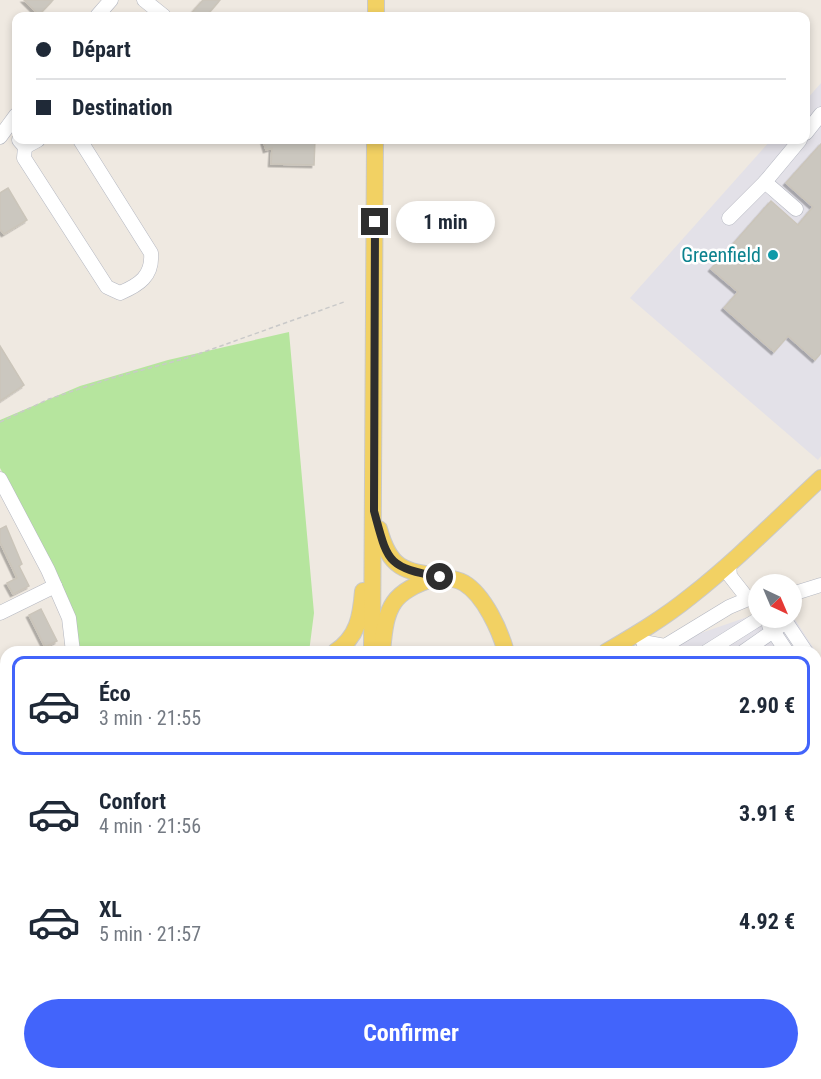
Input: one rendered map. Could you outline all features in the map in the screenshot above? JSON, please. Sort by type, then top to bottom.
[{"type":"main road","points":[[372,646],[375,144]]},
{"type":"main road","points":[[636,646],[696,605],[726,572],[821,480]]},
{"type":"main road","points":[[374,511],[385,550],[395,562],[409,571],[462,581],[483,601],[503,646]]},
{"type":"main road","points":[[342,646],[352,638],[358,626],[365,572],[373,563]]},
{"type":"main road","points":[[616,646],[662,618],[726,572]]},
{"type":"main road","points":[[383,646],[389,609],[400,594],[440,577]]},
{"type":"street","points":[[100,12],[111,0]]},
{"type":"street","points":[[144,0],[159,12]]},
{"type":"street","points":[[810,128],[821,114]]},
{"type":"street","points":[[16,144],[107,287],[120,293],[146,278],[152,263],[151,253],[83,144]]},
{"type":"street","points":[[729,218],[765,182],[797,144]]},
{"type":"street","points":[[765,182],[796,209]]},
{"type":"street","points":[[0,479],[69,618],[72,646]]},
{"type":"street","points":[[726,572],[748,594]]},
{"type":"street","points":[[802,591],[821,585]]},
{"type":"street","points":[[0,613],[55,586]]},
{"type":"street","points":[[670,646],[729,607],[748,603]]},
{"type":"street","points":[[760,646],[773,631],[786,622],[802,646]]},
{"type":"street","points":[[716,646],[748,626]]},
{"type":"street","points":[[770,628],[783,646]]},
{"type":"street","points":[[643,642],[656,646]]},
{"type":"path","points":[[0,422],[49,399],[112,378],[187,358],[344,302]]},
{"type":"shaded area","points":[[821,83],[821,456],[818,460],[630,298],[767,144],[810,144],[810,95]]},
{"type":"shaded area","points":[[748,617],[748,628],[800,628],[812,646],[663,646]]},
{"type":"green space","points":[[289,332],[314,613],[310,646],[80,646],[70,602],[0,468],[0,420],[80,386],[168,360]]},
{"type":"building","points":[[24,0],[53,0],[42,12],[36,12]]},
{"type":"building","points":[[203,0],[220,0],[210,12],[192,12]]},
{"type":"building","points":[[264,144],[315,144],[314,165],[271,164],[272,148],[266,150]]},
{"type":"building","name":"Greenfield","points":[[821,144],[821,353],[815,360],[788,336],[774,352],[724,308],[738,292],[711,269],[771,201],[798,225],[813,207],[786,183]]},
{"type":"building","points":[[8,188],[27,220],[4,234],[0,229],[0,193]]},
{"type":"building","points":[[0,346],[24,385],[0,401]]},
{"type":"building","points":[[6,526],[22,564],[19,566],[29,586],[13,594],[7,583],[17,578],[0,542],[0,529]]},
{"type":"building","points":[[41,609],[57,641],[44,646],[29,615]]},
{"type":"place","name":"Greenfield","points":[[773,255]]},
{"type":"route","points":[[375,222],[374,511],[385,550],[400,567],[440,577]]}]
